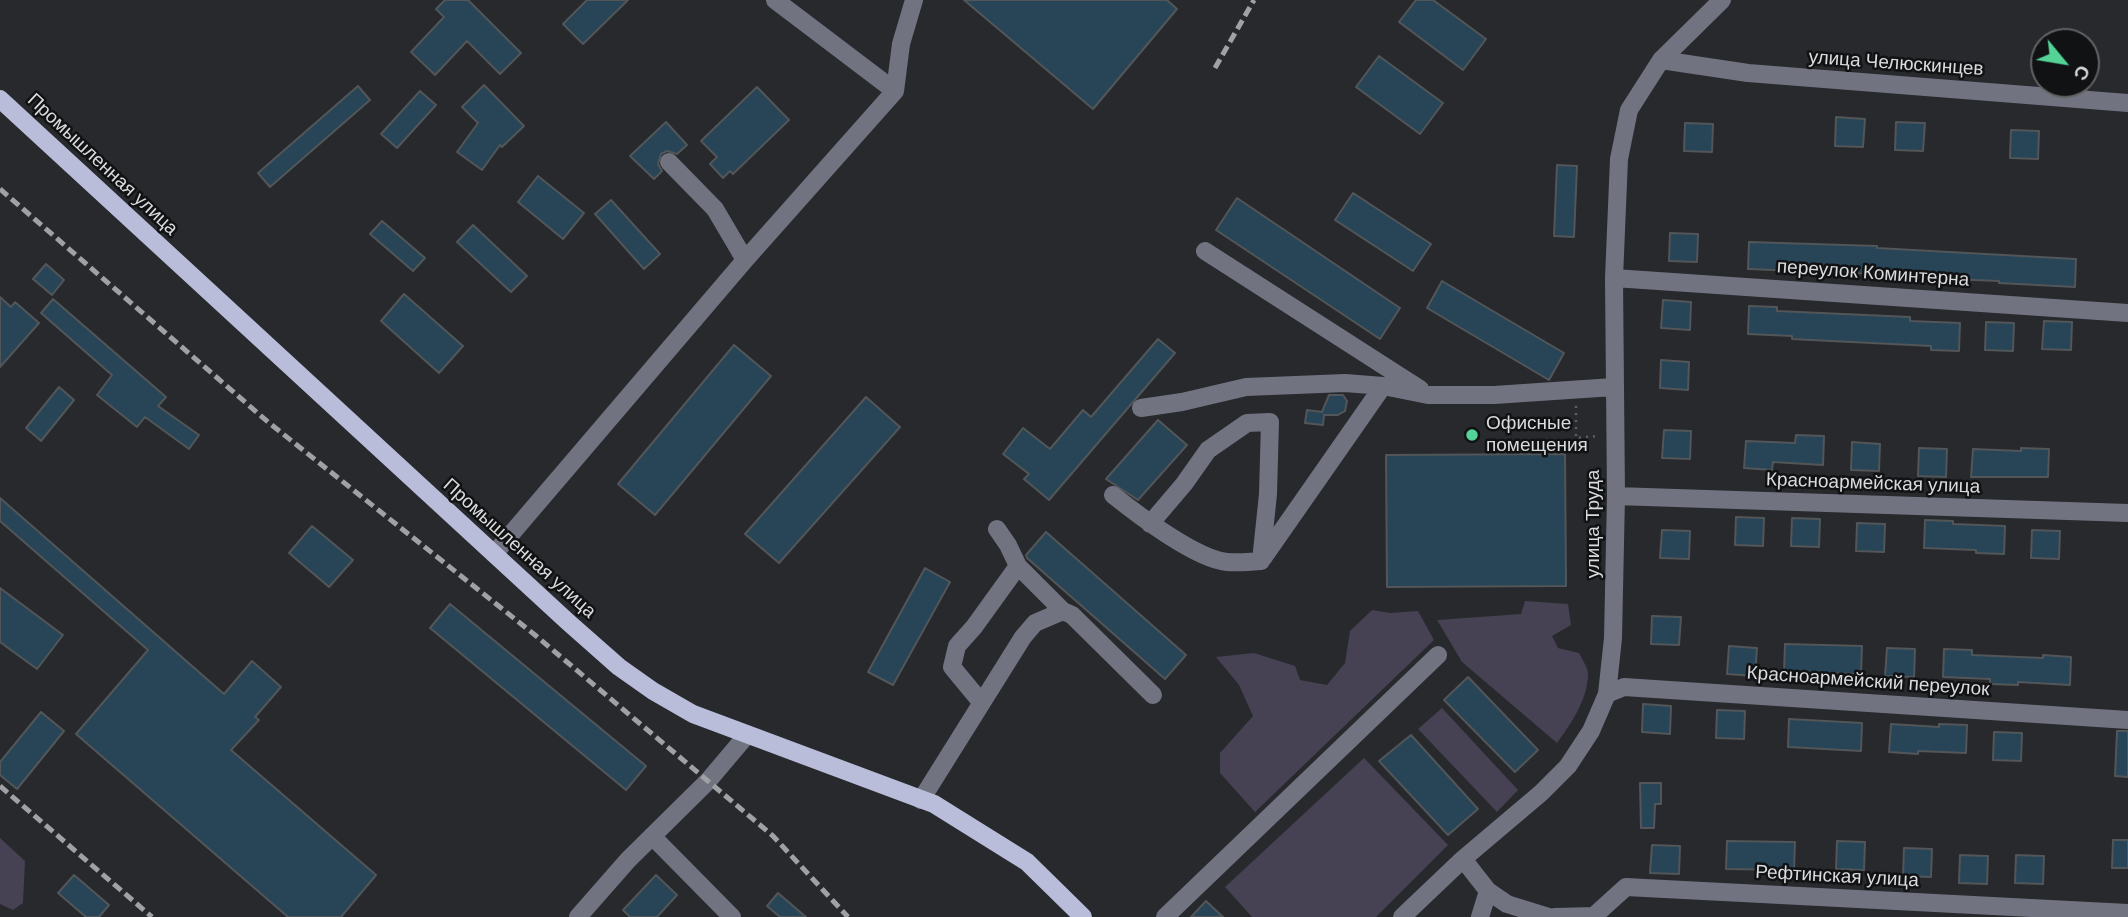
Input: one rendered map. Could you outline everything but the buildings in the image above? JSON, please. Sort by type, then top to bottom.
[{"type":"main road","name":"Промышленная улица","points":[[0,99],[619,667],[693,714],[934,804],[1027,862],[1083,917]]},
{"type":"street","points":[[775,0],[895,91]]},
{"type":"street","points":[[494,554],[745,260],[895,91],[901,44],[914,0]]},
{"type":"street","name":"улица Труда","points":[[1402,917],[1463,859],[1542,793],[1567,766],[1591,731],[1607,694],[1613,638],[1616,496],[1614,278],[1619,159],[1629,110],[1661,60],[1722,0]]},
{"type":"street","name":"улица Челюскинцев","points":[[1661,60],[1748,73],[2128,103]]},
{"type":"street","points":[[669,162],[715,209],[745,260]]},
{"type":"street","points":[[1205,251],[1428,394]]},
{"type":"street","name":"переулок Коминтерна","points":[[1614,278],[2128,313]]},
{"type":"street","points":[[1141,408],[1182,402],[1246,387],[1345,383],[1428,394],[1494,395],[1614,387]]},
{"type":"street","points":[[1261,561],[1383,386]]},
{"type":"street","points":[[1150,524],[1208,450],[1247,424],[1270,422],[1268,494],[1261,561]]},
{"type":"street","points":[[1113,495],[1150,524],[1196,550],[1225,562],[1261,561]]},
{"type":"street","name":"Красноармейская улица","points":[[1616,496],[2128,513]]},
{"type":"street","points":[[997,529],[1018,566],[1153,695]]},
{"type":"street","points":[[981,702],[952,667],[957,646],[1018,566]]},
{"type":"street","points":[[921,800],[1023,637],[1035,623],[1063,611]]},
{"type":"street","points":[[1165,917],[1438,655]]},
{"type":"street","name":"Красноармейский переулок","points":[[1607,694],[1624,687],[2128,720]]},
{"type":"street","points":[[578,917],[628,860],[708,781],[746,736]]},
{"type":"street","points":[[652,836],[732,917]]},
{"type":"street","name":"Рефтинская улица","points":[[1463,859],[1488,891],[1507,904],[1551,917],[1594,916],[1626,887],[2128,913]]},
{"type":"street","points":[[1480,917],[1488,891]]},
{"type":"path","points":[[1581,437],[1594,436]]},
{"type":"shaded area","points":[[1525,601],[1568,604],[1571,625],[1552,636],[1558,648],[1579,653],[1588,672],[1582,702],[1557,743],[1462,662],[1437,620],[1521,614]]},
{"type":"shaded area","points":[[1372,610],[1390,613],[1418,611],[1434,640],[1255,812],[1220,773],[1220,753],[1253,716],[1239,685],[1216,657],[1254,653],[1295,666],[1300,680],[1327,685],[1345,663],[1350,631]]},
{"type":"shaded area","points":[[1442,708],[1518,790],[1497,812],[1418,729]]},
{"type":"shaded area","points":[[1364,758],[1448,845],[1376,917],[1252,917],[1225,887]]},
{"type":"shaded area","points":[[0,838],[25,861],[23,903],[13,910],[0,904]]},
{"type":"railway","points":[[1215,68],[1254,0]]},
{"type":"railway","points":[[0,189],[268,422],[535,635],[773,836],[848,917]]},
{"type":"railway","points":[[0,786],[152,917]]},
{"type":"place","name":"Офисные помещения","points":[[1472,435]]}]
